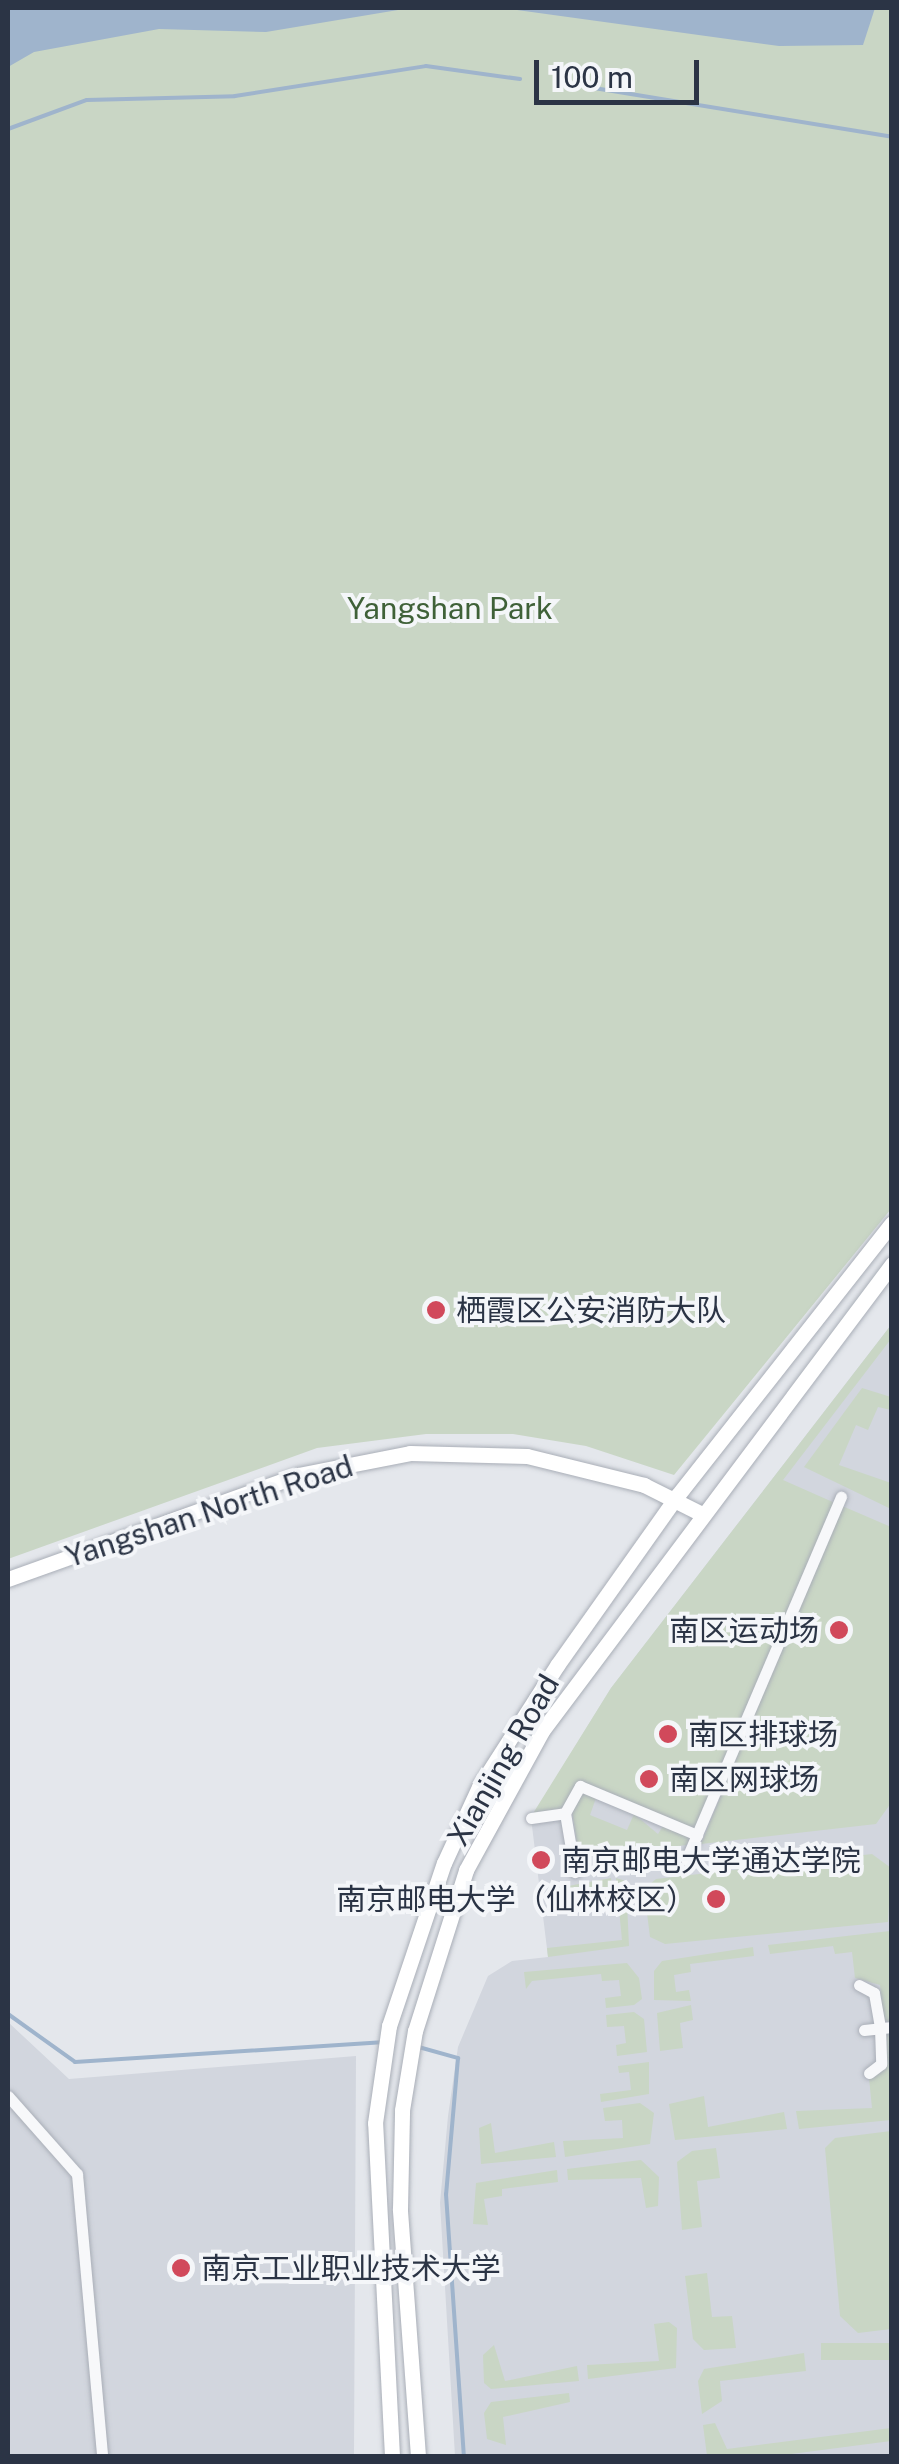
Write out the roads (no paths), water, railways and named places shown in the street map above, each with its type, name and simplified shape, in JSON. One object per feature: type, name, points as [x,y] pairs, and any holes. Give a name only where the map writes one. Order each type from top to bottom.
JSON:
[{"type":"main road","name":"Xianjing Road","points":[[392,2456],[374,2188],[383,2064],[389,2026],[436,1883],[480,1787],[677,1496],[892,1223]]},
{"type":"main road","name":"Xianjing Road","points":[[418,2456],[400,2208],[409,2066],[415,2030],[483,1828],[542,1731],[892,1264]]},
{"type":"main road","name":"Yangshan North Road","points":[[8,1579],[298,1475],[410,1452],[527,1456],[677,1496],[702,1514]]},
{"type":"street","points":[[686,1860],[841,1497]]},
{"type":"street","points":[[575,1872],[565,1813],[580,1786],[696,1835]]},
{"type":"street","points":[[532,1818],[565,1813]]},
{"type":"street","points":[[859,1984],[874,1993],[886,2028],[881,2064],[869,2074]]},
{"type":"street","points":[[864,2030],[886,2028]]},
{"type":"street","points":[[9,2097],[77,2174],[102,2456]]},
{"type":"water","points":[[8,8],[410,8],[266,32],[159,29],[34,52],[8,67]]},
{"type":"water","points":[[502,8],[875,8],[863,45],[779,46]]},
{"type":"waterway","points":[[8,129],[87,100],[235,96],[426,66],[520,79]]},
{"type":"waterway","points":[[594,88],[892,137]]},
{"type":"waterway","points":[[8,2014],[75,2062],[381,2042]]},
{"type":"waterway","points":[[415,2046],[458,2058],[446,2194],[464,2456]]},
{"type":"place","name":"栖霞区公安消防大队","points":[[436,1310]]},
{"type":"place","name":"南区运动场","points":[[839,1630]]},
{"type":"place","name":"南区排球场","points":[[668,1734]]},
{"type":"place","name":"南区网球场","points":[[649,1779]]},
{"type":"place","name":"南京邮电大学通达学院","points":[[541,1860]]},
{"type":"place","name":"南京邮电大学（仙林校区）","points":[[716,1899]]},
{"type":"place","name":"南京工业职业技术大学","points":[[181,2268]]},
{"type":"park label","name":"Yangshan Park","points":[[450,608]]}]
